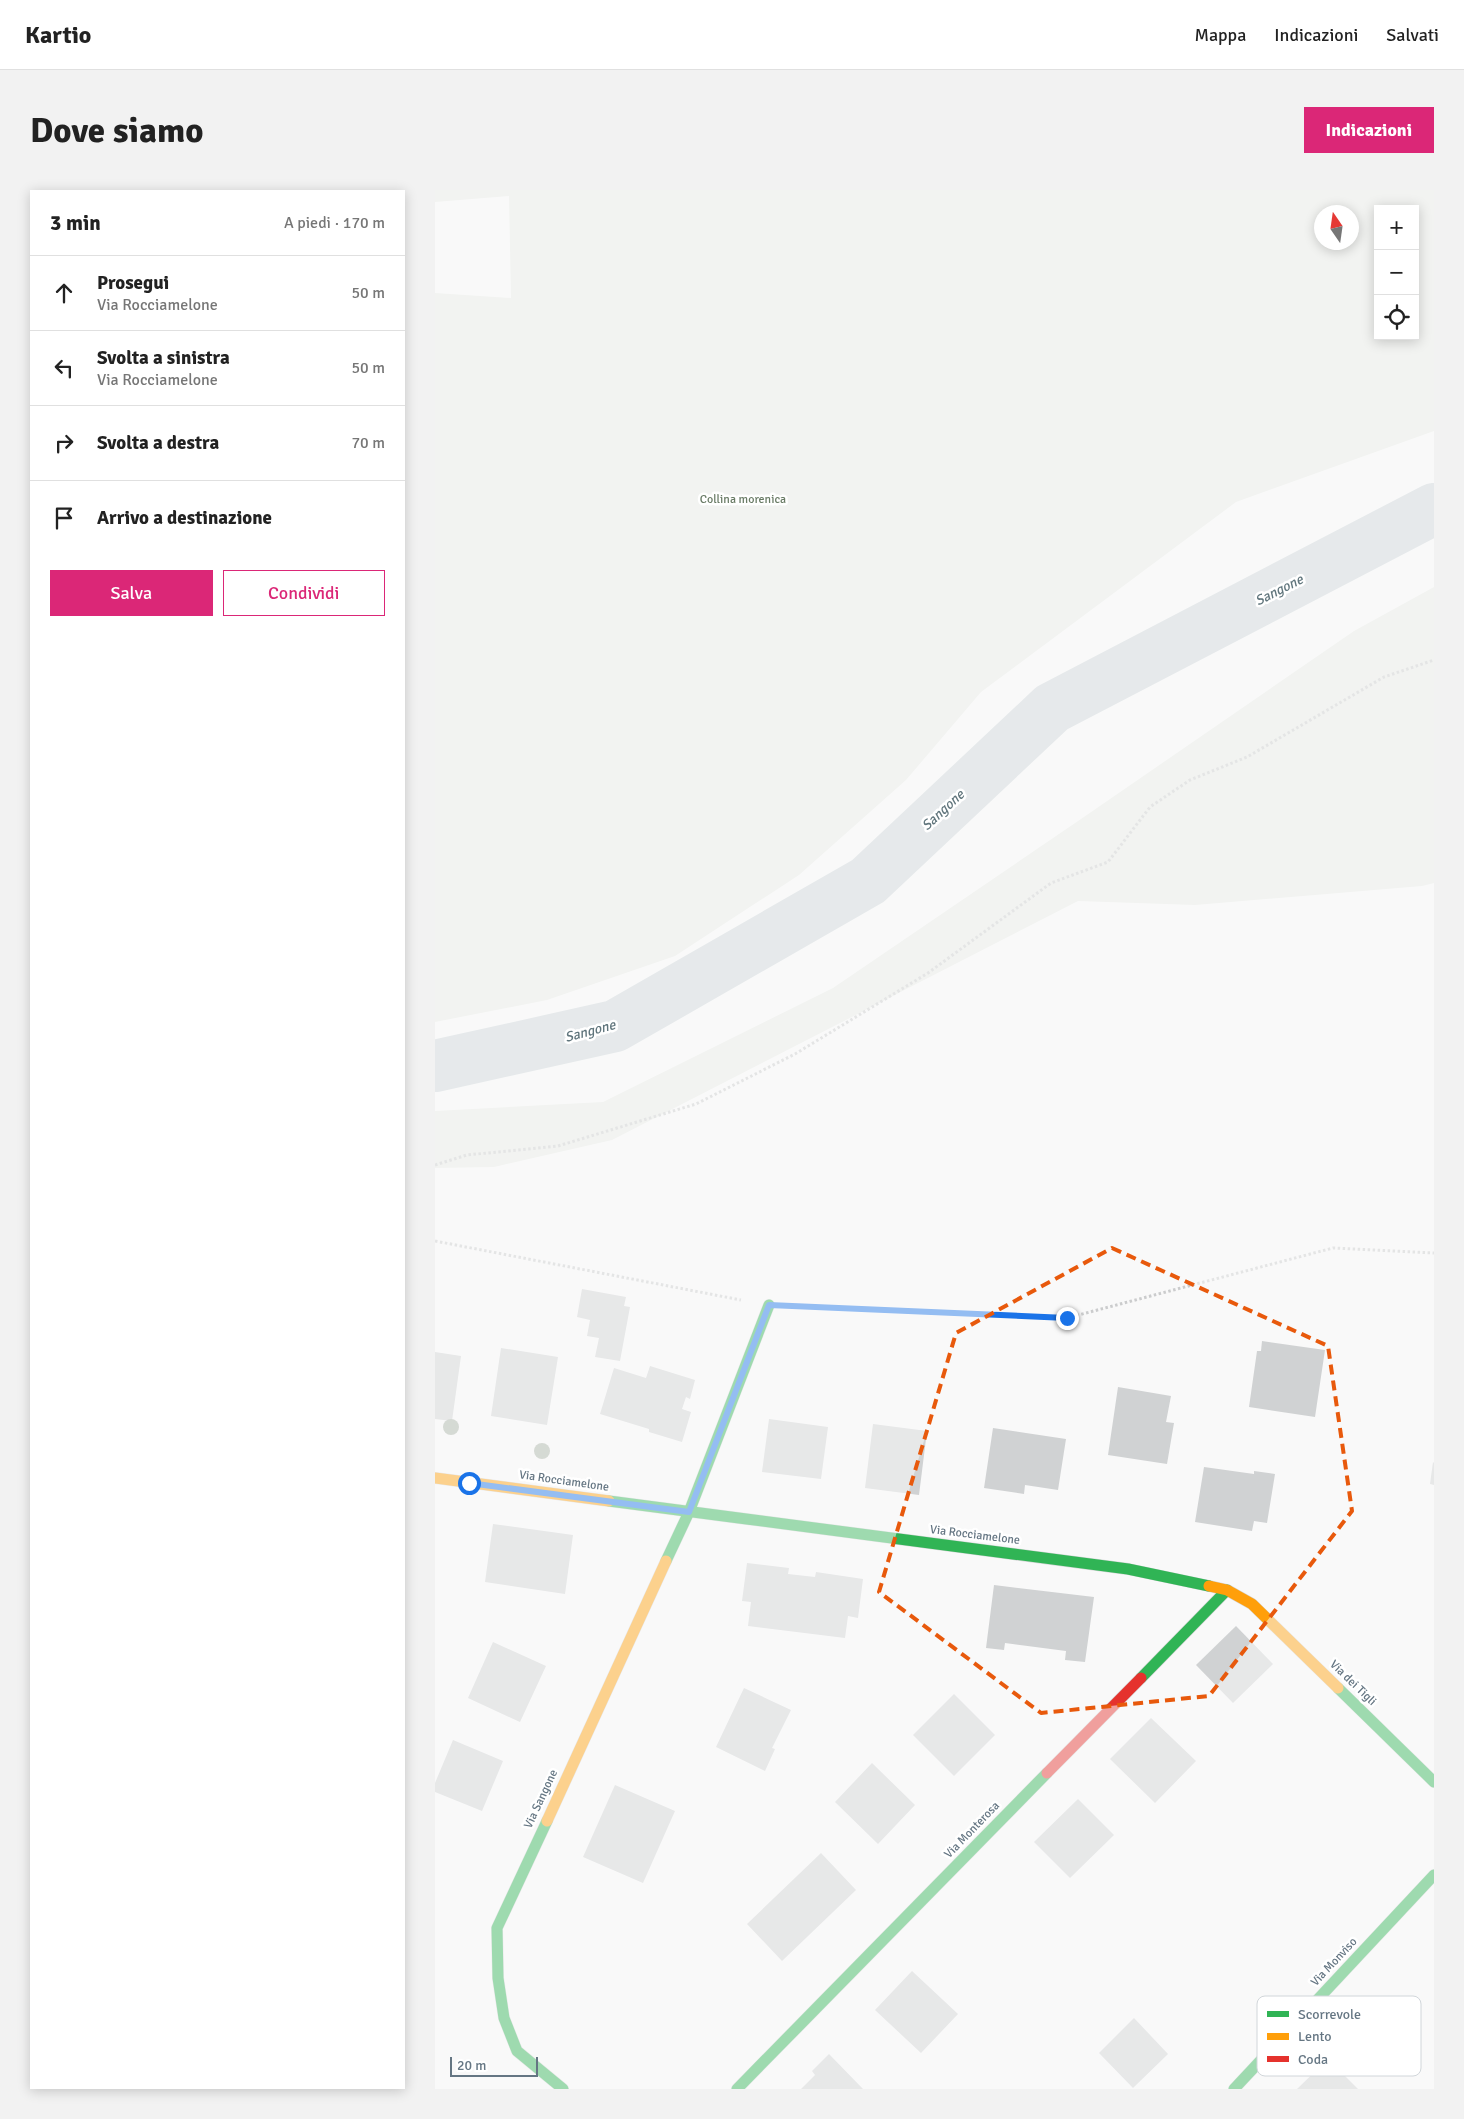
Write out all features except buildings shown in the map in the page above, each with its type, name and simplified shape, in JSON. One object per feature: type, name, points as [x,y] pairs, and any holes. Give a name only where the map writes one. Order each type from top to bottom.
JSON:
[{"type":"street","points":[[689,1512],[769,1305]]},
{"type":"street","name":"Via Rocciamelone","points":[[435,1478],[1128,1569],[1227,1590],[1252,1604]]},
{"type":"street","name":"Via Sangone","points":[[563,2089],[517,2052],[505,2018],[498,1978],[497,1928],[689,1512]]},
{"type":"street","name":"Via Monterosa","points":[[737,2089],[1227,1590]]},
{"type":"street","name":"Via dei Tigli","points":[[1252,1604],[1434,1782]]},
{"type":"street","name":"Via Monviso","points":[[1321,1996],[1434,1875]]},
{"type":"street","name":"Via Monviso","points":[[1234,2089],[1257,2064]]},
{"type":"path","points":[[435,1165],[467,1154],[567,1144],[696,1104],[787,1058],[928,972],[1051,883],[1108,862],[1150,807],[1191,780],[1247,757],[1384,677],[1434,660]]},
{"type":"path","points":[[435,1241],[769,1305],[1067,1318],[1333,1248],[1434,1253]]},
{"type":"highlighted area","points":[[1112,1248],[1328,1346],[1352,1511],[1209,1696],[1041,1713],[879,1592],[956,1333]]},
{"type":"green space","name":"Collina morenica","points":[[435,190],[1434,190],[1434,431],[1236,502],[981,692],[906,780],[799,875],[675,956],[547,1000],[435,1022],[435,293],[511,298],[509,196],[435,202]]},
{"type":"green space","points":[[1434,587],[1434,883],[1422,886],[1195,905],[1078,901],[612,1140],[494,1167],[435,1168],[435,1111],[603,1102],[833,988],[1354,631]]},
{"type":"waterway","name":"Sangone","points":[[435,1066],[615,1026],[868,881],[1052,708],[1434,509]]},
{"type":"traffic: fast","points":[[666,1561],[689,1512],[769,1305]]},
{"type":"traffic: fast","points":[[609,1501],[1128,1569],[1209,1586]]},
{"type":"traffic: fast","points":[[1141,1678],[1227,1590]]},
{"type":"traffic: fast","points":[[1338,1688],[1434,1782]]},
{"type":"traffic: fast","points":[[737,2089],[1047,1773]]},
{"type":"traffic: fast","points":[[547,1821],[497,1928],[498,1978],[504,2018],[517,2051],[563,2089]]},
{"type":"traffic: fast","points":[[1321,1996],[1434,1875]]},
{"type":"traffic: fast","points":[[1234,2089],[1257,2064]]},
{"type":"traffic: slow","points":[[435,1478],[609,1501]]},
{"type":"traffic: slow","points":[[547,1821],[666,1561]]},
{"type":"traffic: slow","points":[[1209,1586],[1227,1590],[1252,1604],[1338,1688]]},
{"type":"traffic: jam","points":[[1047,1773],[1141,1678]]},
{"type":"route","points":[[469,1483],[689,1512],[769,1305],[1067,1318]]}]
